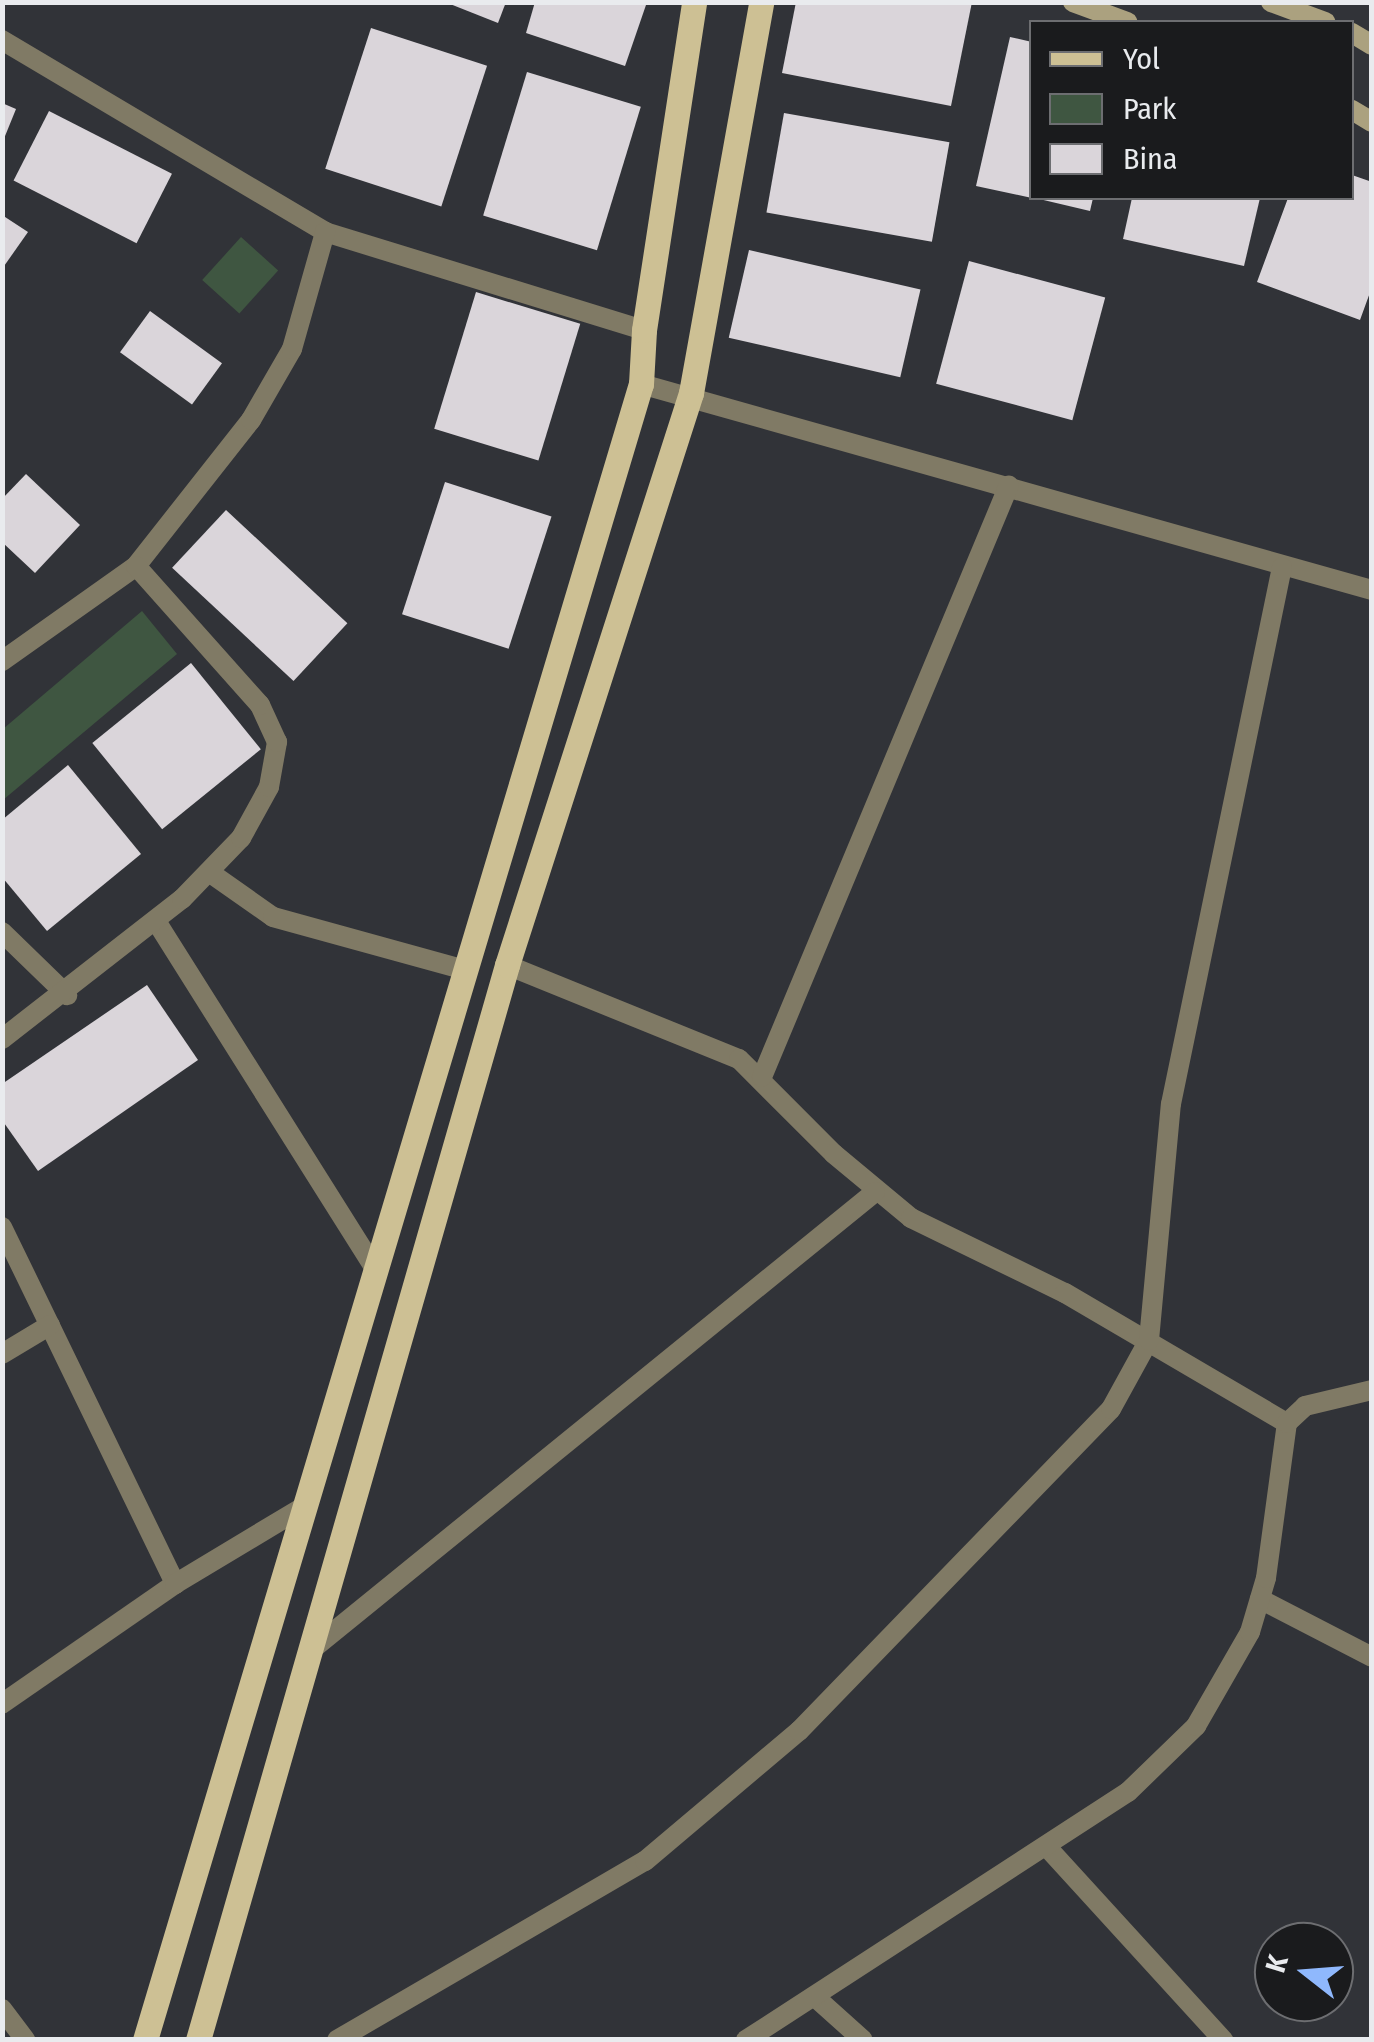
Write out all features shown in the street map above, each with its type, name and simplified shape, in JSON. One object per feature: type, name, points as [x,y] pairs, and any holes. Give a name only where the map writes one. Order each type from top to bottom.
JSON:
[{"type":"main road","points":[[145,2040],[641,384],[644,330],[694,2]]},
{"type":"main road","points":[[198,2040],[507,965],[691,393],[761,2]]},
{"type":"main road","points":[[1073,2],[1122,20]]},
{"type":"main road","points":[[1271,2],[1320,20]]},
{"type":"street","points":[[2,40],[326,232],[644,330]]},
{"type":"street","points":[[2,661],[136,566],[251,420],[292,349],[326,232]]},
{"type":"street","points":[[641,384],[691,393],[1372,590]]},
{"type":"street","points":[[762,1078],[1009,485]]},
{"type":"street","points":[[2,1039],[66,995],[208,872],[241,838],[269,786],[277,742],[260,706],[136,566]]},
{"type":"street","points":[[336,2040],[644,1861],[799,1731],[1064,1462],[1110,1408],[1149,1340],[1170,1104],[1282,567]]},
{"type":"street","points":[[208,872],[272,917],[465,970]]},
{"type":"street","points":[[156,921],[376,1270]]},
{"type":"street","points":[[2,932],[66,995]]},
{"type":"street","points":[[507,965],[740,1059],[875,1192],[911,1218],[1149,1340],[1287,1423]]},
{"type":"street","points":[[310,1651],[875,1192]]},
{"type":"street","points":[[2,1228],[176,1584]]},
{"type":"street","points":[[2,1354],[50,1324]]},
{"type":"street","points":[[746,2040],[1128,1792],[1196,1726],[1250,1632],[1260,1599],[1287,1423],[1305,1406],[1372,1390]]},
{"type":"street","points":[[2,1704],[176,1584],[304,1507]]},
{"type":"street","points":[[1260,1599],[1372,1657]]},
{"type":"street","points":[[1046,1846],[1223,2040]]},
{"type":"street","points":[[815,1996],[863,2040]]},
{"type":"street","points":[[2,2010],[25,2040]]},
{"type":"green space","points":[[241,237],[278,270],[239,314],[202,280]]},
{"type":"green space","points":[[142,611],[177,654],[3,800],[3,729]]},
{"type":"building","points":[[445,2],[506,2],[498,23]]},
{"type":"building","points":[[535,2],[647,2],[625,66],[526,33]]},
{"type":"building","points":[[796,2],[972,2],[951,106],[782,73]]},
{"type":"building","points":[[371,28],[487,66],[441,206],[325,169]]},
{"type":"building","points":[[1010,37],[1029,41],[1029,197],[976,186]]},
{"type":"building","points":[[527,72],[641,107],[597,250],[483,215]]},
{"type":"building","points":[[2,103],[16,109],[3,141],[2,141]]},
{"type":"building","points":[[49,111],[172,174],[137,243],[14,180]]},
{"type":"building","points":[[784,113],[949,142],[932,242],[766,212]]},
{"type":"building","points":[[1354,176],[1372,182],[1372,287],[1360,320],[1257,282],[1287,200],[1354,200]]},
{"type":"building","points":[[1043,200],[1093,200],[1090,211]]},
{"type":"building","points":[[1132,200],[1260,200],[1244,266],[1123,239]]},
{"type":"building","points":[[2,215],[28,232],[2,269]]},
{"type":"building","points":[[749,250],[920,290],[900,377],[729,338]]},
{"type":"building","points":[[969,261],[1105,297],[1072,420],[936,384]]},
{"type":"building","points":[[476,292],[580,324],[538,461],[434,429]]},
{"type":"building","points":[[150,311],[222,363],[192,405],[120,352]]},
{"type":"building","points":[[26,474],[80,525],[35,573],[2,542],[2,499]]},
{"type":"building","points":[[445,482],[552,517],[509,649],[402,614]]},
{"type":"building","points":[[226,510],[347,623],[294,681],[172,568]]},
{"type":"building","points":[[191,663],[261,749],[162,829],[92,743]]},
{"type":"building","points":[[68,765],[141,854],[47,931],[2,877],[2,820]]},
{"type":"building","points":[[147,985],[198,1060],[38,1171],[2,1120],[2,1084]]}]
